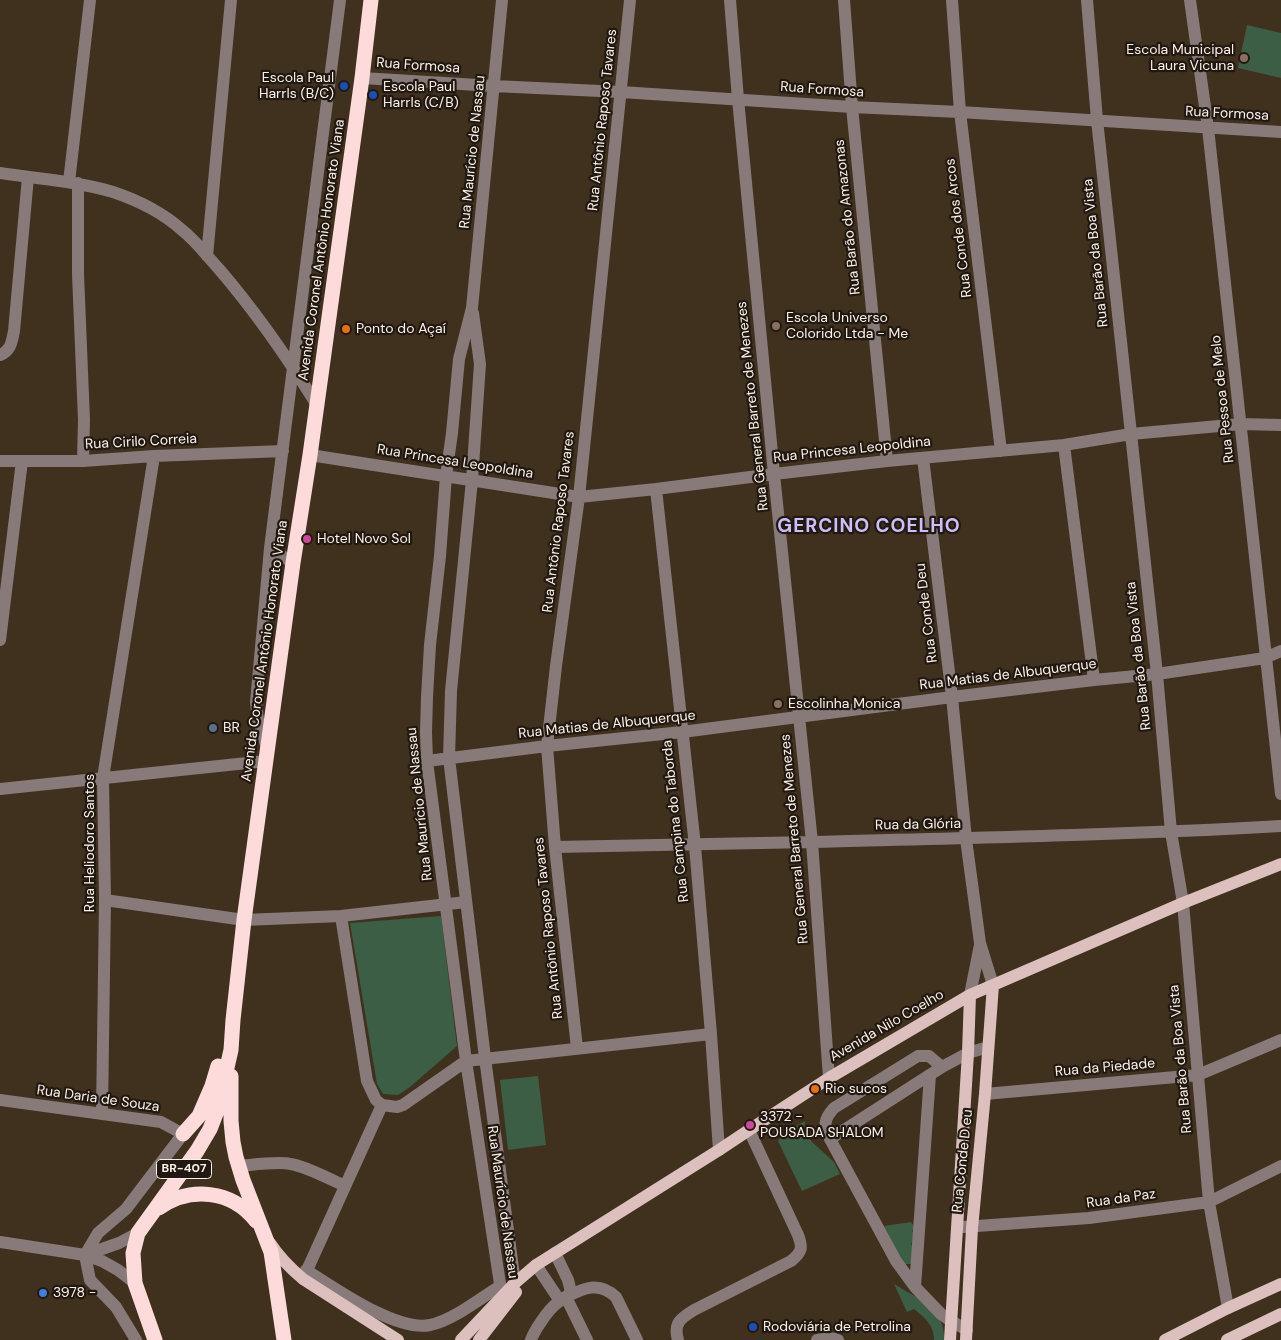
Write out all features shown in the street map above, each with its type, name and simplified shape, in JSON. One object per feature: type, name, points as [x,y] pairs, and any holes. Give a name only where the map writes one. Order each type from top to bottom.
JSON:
[{"type":"highway","name":"Avenida Coronel Antônio Honorato Viana","points":[[155,1340],[134,1283],[133,1253],[138,1233],[197,1151],[210,1129],[217,1111],[231,1050],[232,1020],[266,755],[310,455],[372,0]]},
{"type":"highway","points":[[183,1134],[198,1116],[212,1086],[232,1020]]},
{"type":"highway","name":"BR-407","points":[[231,1050],[232,1133],[239,1166],[271,1252],[284,1340]]},
{"type":"highway","points":[[153,1212],[183,1196],[192,1194],[212,1195],[232,1200],[242,1206],[262,1228]]},
{"type":"highway","name":"Avenida Coronel Antônio Honorato Viana","points":[[134,1283],[163,1340]]},
{"type":"main road","name":"Avenida Nilo Coelho","points":[[461,1340],[501,1292],[536,1265],[720,1150],[829,1078],[970,995],[1183,903],[1281,864]]},
{"type":"main road","name":"Rua Conde D eu","points":[[966,1335],[972,1228],[993,986]]},
{"type":"main road","name":"Rua Conde D eu","points":[[950,1340],[970,995]]},
{"type":"main road","points":[[262,1228],[276,1253],[288,1267],[305,1274],[398,1340]]},
{"type":"main road","name":"Avenida Nilo Coelho","points":[[479,1340],[536,1265]]},
{"type":"main road","points":[[1165,1340],[1281,1284]]},
{"type":"main road","points":[[1227,1340],[1281,1314]]},
{"type":"street","points":[[83,461],[84,420],[74,182],[90,0]]},
{"type":"street","points":[[207,256],[231,0]]},
{"type":"street","name":"Avenida Coronel Antônio Honorato Viana","points":[[266,755],[256,702],[270,548],[340,0]]},
{"type":"street","name":"Rua Maurício de Nassau","points":[[501,1292],[466,1061],[428,761],[426,732],[430,645],[440,556],[446,476],[459,359],[472,308],[502,0]]},
{"type":"street","name":"Rua Antônio Raposo Tavares","points":[[577,1048],[555,847],[547,746],[579,497],[630,0]]},
{"type":"street","name":"Rua General Barreto de Menezes","points":[[730,0],[774,474],[812,842],[829,1078]]},
{"type":"street","name":"Rua Barão do Amazonas","points":[[844,0],[852,107],[888,461]]},
{"type":"street","name":"Rua Conde dos Arcos","points":[[952,0],[960,112],[1001,451]]},
{"type":"street","name":"Rua Barão da Boa Vista","points":[[1087,0],[1097,120],[1157,674],[1171,832],[1183,903],[1209,1202],[1228,1308]]},
{"type":"street","name":"Rua Pessoa de Melo","points":[[1190,0],[1208,128],[1281,794]]},
{"type":"street","name":"Rua Formosa","points":[[362,78],[1281,132]]},
{"type":"street","points":[[0,173],[74,182],[114,192],[158,212],[183,230],[260,319],[294,367],[316,405]]},
{"type":"street","points":[[0,355],[9,350],[14,331],[28,177]]},
{"type":"street","name":"Rua Maurício de Nassau","points":[[472,308],[480,364],[472,480],[451,691],[449,758],[484,1058],[515,1282]]},
{"type":"street","name":"Rua Princesa Leopoldina","points":[[310,455],[579,497],[888,461],[1064,445],[1131,434],[1241,424],[1281,424]]},
{"type":"street","points":[[1064,445],[1094,680]]},
{"type":"street","name":"Rua Cirilo Correia","points":[[0,461],[83,461],[283,451]]},
{"type":"street","name":"Rua Heliodoro Santos","points":[[102,1114],[105,900],[103,778],[154,456]]},
{"type":"street","name":"Rua Conde Deu","points":[[923,458],[952,697],[966,839],[980,943],[993,986]]},
{"type":"street","points":[[0,640],[22,461]]},
{"type":"street","name":"Rua Campina do Taborda","points":[[656,489],[695,846],[720,1150]]},
{"type":"street","points":[[270,548],[293,563]]},
{"type":"street","name":"Rua Matias de Albuquerque","points":[[428,761],[682,732],[1094,680],[1157,674],[1265,658],[1281,651]]},
{"type":"street","points":[[0,789],[103,778],[266,755]]},
{"type":"street","name":"Rua da Glória","points":[[555,847],[695,846],[966,839],[1281,826]]},
{"type":"street","points":[[105,900],[244,920],[341,916],[466,902]]},
{"type":"street","points":[[341,916],[367,1082],[376,1100],[388,1107],[403,1105],[466,1061],[711,1034]]},
{"type":"street","name":"Rua Conde Deu","points":[[970,995],[980,943]]},
{"type":"street","name":"Rua da Piedade","points":[[985,1094],[1198,1075],[1281,1040]]},
{"type":"street","points":[[830,1139],[942,1067],[988,1046]]},
{"type":"street","points":[[942,1067],[929,1056],[918,1056],[834,1108],[827,1115],[825,1128],[896,1261],[915,1287],[941,1314],[966,1335]]},
{"type":"street","points":[[915,1287],[930,1076]]},
{"type":"street","name":"Rua Daria de Souza","points":[[0,1100],[161,1122],[183,1134]]},
{"type":"street","points":[[382,1105],[305,1274],[364,1306],[390,1318],[415,1326],[430,1326],[444,1321],[501,1292]]},
{"type":"street","points":[[678,1340],[677,1326],[682,1318],[694,1310],[791,1261],[798,1255],[801,1249],[798,1235],[749,1130]]},
{"type":"street","points":[[136,1340],[116,1307],[90,1280],[85,1255],[98,1233],[126,1209],[183,1134]]},
{"type":"street","points":[[239,1166],[290,1163],[345,1186]]},
{"type":"street","name":"Rua da Paz","points":[[957,1227],[972,1228],[1089,1218],[1209,1202],[1281,1166]]},
{"type":"street","points":[[85,1255],[119,1243],[138,1233]]},
{"type":"street","points":[[0,1242],[85,1255],[102,1261],[118,1270],[134,1283]]},
{"type":"street","points":[[555,1253],[571,1287],[571,1292],[563,1299]]},
{"type":"street","points":[[536,1265],[563,1299],[587,1340]]},
{"type":"street","points":[[531,1340],[555,1304],[586,1288],[594,1287],[602,1288],[612,1293],[637,1340]]},
{"type":"street","points":[[817,1340],[824,1338],[835,1338],[838,1340]]},
{"type":"green space","points":[[1247,25],[1281,33],[1281,78],[1238,68]]},
{"type":"green space","points":[[441,916],[457,1046],[410,1087],[398,1095],[383,1094],[377,1084],[350,923]]},
{"type":"green space","points":[[538,1076],[546,1145],[508,1150],[500,1080]]},
{"type":"green space","points":[[805,1121],[805,1132],[812,1142],[834,1162],[840,1174],[802,1191],[778,1141],[782,1134]]},
{"type":"green space","points":[[911,1222],[915,1228],[912,1231],[916,1236],[911,1244],[915,1252],[911,1264],[903,1264],[884,1226]]},
{"type":"green space","points":[[894,1284],[935,1312],[943,1329],[944,1340],[934,1340],[931,1326],[914,1309],[907,1312]]},
{"type":"place","name":"Escola Municipal Laura Vicuna","points":[[1244,58]]},
{"type":"place","name":"Escola Paul HarrIs (B/C)","points":[[344,86]]},
{"type":"place","name":"Escola Paul HarrIs (C/B)","points":[[373,95]]},
{"type":"place","name":"Escola Universo Colorido Ltda - Me","points":[[776,326]]},
{"type":"place","name":"Ponto do Açaí","points":[[346,329]]},
{"type":"place","name":"Hotel Novo Sol","points":[[307,539]]},
{"type":"place","name":"Escolinha Monica","points":[[778,704]]},
{"type":"place","name":"BR","points":[[213,728]]},
{"type":"place","name":"Rio sucos","points":[[815,1089]]},
{"type":"place","name":"3372 - POUSADA SHALOM","points":[[750,1125]]},
{"type":"place","name":"3978 -","points":[[43,1293]]},
{"type":"place","name":"Rodoviária de Petrolina","points":[[753,1327]]},
{"type":"district","name":"GERCINO COELHO","points":[[869,527]]}]
